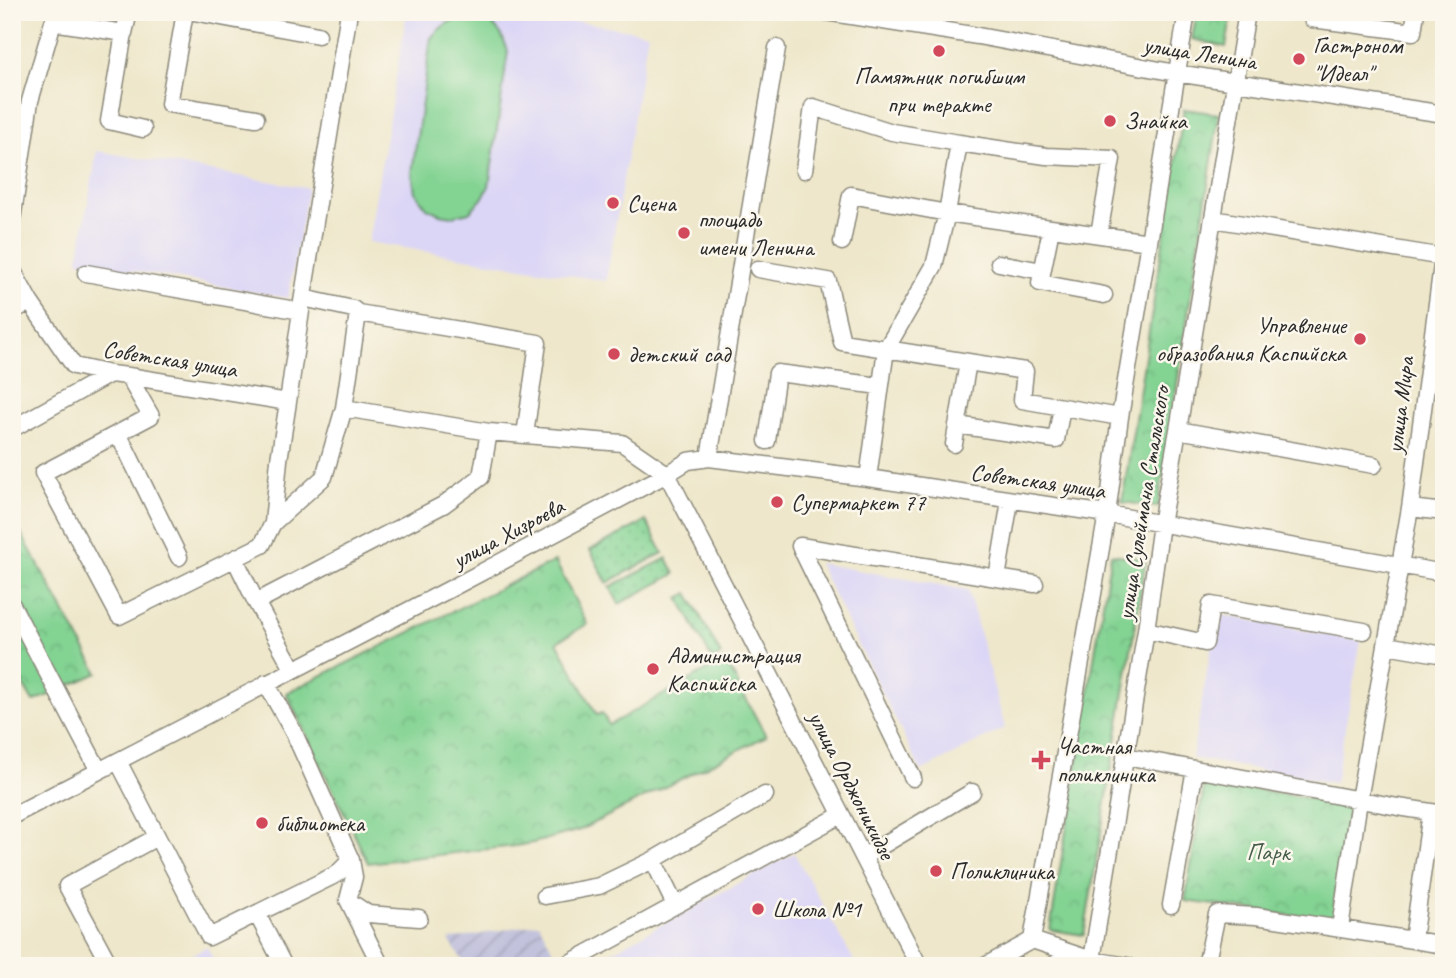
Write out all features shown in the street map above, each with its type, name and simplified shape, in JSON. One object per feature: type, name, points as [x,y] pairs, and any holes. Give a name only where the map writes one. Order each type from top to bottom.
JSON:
[{"type":"street","points":[[128,12],[109,121],[143,129]]},
{"type":"street","points":[[185,12],[169,104],[257,118]]},
{"type":"street","points":[[194,12],[318,35]]},
{"type":"street","points":[[128,376],[151,416],[43,472],[118,616],[262,545],[272,523],[302,304],[349,12]]},
{"type":"street","name":"улица Ленина","points":[[826,12],[978,36],[1176,73],[1444,114]]},
{"type":"street","name":"улица Сулеймана Стальского","points":[[1032,940],[1107,514],[1187,12]]},
{"type":"street","name":"улица Сулеймана Стальского","points":[[1092,960],[1161,524],[1247,12]]},
{"type":"street","points":[[1314,12],[1312,19],[1413,33],[1416,12]]},
{"type":"street","points":[[12,220],[30,102],[55,17],[124,33]]},
{"type":"street","points":[[709,458],[777,48]]},
{"type":"street","points":[[12,110],[30,102]]},
{"type":"street","points":[[804,170],[813,107],[892,132],[1045,156],[1112,159],[1099,234]]},
{"type":"street","points":[[868,478],[886,349],[934,266],[947,213],[959,143]]},
{"type":"street","points":[[842,242],[851,195],[947,213],[1149,242]]},
{"type":"street","points":[[1213,219],[1443,255]]},
{"type":"street","points":[[1051,229],[1040,283],[1104,295]]},
{"type":"street","name":"улица Мира","points":[[1340,928],[1359,800],[1410,508],[1443,255]]},
{"type":"street","points":[[999,263],[1042,271]]},
{"type":"street","points":[[758,269],[828,281],[842,342],[1025,371],[1022,400],[1121,417]]},
{"type":"street","name":"Советская улица","points":[[13,271],[30,302],[74,366],[288,402]]},
{"type":"street","points":[[86,273],[353,309],[358,313],[538,343],[525,435]]},
{"type":"street","points":[[12,311],[30,302]]},
{"type":"street","points":[[272,523],[324,477],[344,408],[358,313]]},
{"type":"street","points":[[954,444],[968,362]]},
{"type":"street","points":[[767,441],[776,373],[880,386]]},
{"type":"street","points":[[12,416],[17,426],[110,374]]},
{"type":"street","points":[[957,425],[1056,440],[1062,407]]},
{"type":"street","points":[[344,408],[489,432],[622,443],[667,474]]},
{"type":"street","points":[[1178,430],[1374,465]]},
{"type":"street","points":[[256,601],[443,505],[481,477],[489,432]]},
{"type":"street","points":[[118,433],[180,557]]},
{"type":"street","name":"улица Хизроева","points":[[12,816],[448,590],[688,461],[709,458],[748,464]]},
{"type":"street","name":"Советская улица","points":[[748,464],[868,478],[1107,514],[1444,573]]},
{"type":"street","name":"улица Орджоникидзе","points":[[667,474],[919,966]]},
{"type":"street","points":[[997,578],[1010,501]]},
{"type":"street","points":[[1410,508],[1439,511]]},
{"type":"street","points":[[914,778],[800,546],[1035,584]]},
{"type":"street","points":[[235,559],[293,670]]},
{"type":"street","points":[[12,605],[99,771]]},
{"type":"street","points":[[1146,630],[1205,643],[1211,605],[1364,631]]},
{"type":"street","points":[[1386,645],[1444,655]]},
{"type":"street","points":[[266,683],[295,735],[351,860],[354,877],[348,900],[381,966]]},
{"type":"street","points":[[1125,757],[1437,813],[1413,940]]},
{"type":"street","points":[[118,761],[209,937],[337,874],[351,860]]},
{"type":"street","points":[[1171,905],[1195,769]]},
{"type":"street","points":[[863,857],[972,792]]},
{"type":"street","points":[[545,896],[599,886],[653,860],[765,794]]},
{"type":"street","points":[[564,966],[841,815]]},
{"type":"street","points":[[110,966],[67,886],[157,837]]},
{"type":"street","points":[[653,860],[676,905]]},
{"type":"street","points":[[348,900],[368,914],[419,918]]},
{"type":"street","points":[[257,914],[284,966]]},
{"type":"street","points":[[1206,966],[1217,914],[1256,916],[1444,945]]},
{"type":"street","points":[[985,966],[1032,940],[1092,960],[1128,966]]},
{"type":"street","points":[[1052,966],[1073,954]]},
{"type":"shaded area","points":[[407,12],[523,12],[648,33],[606,281],[368,242]]},
{"type":"shaded area","points":[[97,151],[308,188],[288,298],[78,261]]},
{"type":"shaded area","points":[[818,563],[968,590],[1005,728],[921,771]]},
{"type":"shaded area","points":[[1217,614],[1361,641],[1335,783],[1192,758]]},
{"type":"shaded area","name":"Школа №1","points":[[794,853],[857,966],[585,966]]},
{"type":"shaded area","points":[[539,923],[560,964],[556,966],[466,966],[449,940]]},
{"type":"shaded area","points":[[207,947],[217,966],[169,966]]},
{"type":"green space","points":[[1197,12],[1232,12],[1226,47],[1192,39]]},
{"type":"green space","points":[[471,16],[490,21],[501,34],[508,51],[489,186],[482,199],[469,212],[453,216],[427,208],[415,192],[412,173],[431,38],[448,23]]},
{"type":"green space","points":[[1184,109],[1219,114],[1158,507],[1122,502]]},
{"type":"green space","points":[[12,517],[98,673],[33,702],[12,665]]},
{"type":"green space","points":[[646,521],[663,553],[607,583],[590,550]]},
{"type":"green space","points":[[1111,554],[1146,559],[1084,935],[1050,930]]},
{"type":"green space","points":[[667,558],[675,574],[619,604],[610,587]]},
{"type":"green space","points":[[555,561],[587,624],[557,642],[597,715],[602,713],[609,725],[725,660],[766,736],[580,830],[515,846],[368,863],[286,693]]},
{"type":"green space","points":[[688,593],[721,655],[712,660],[679,598]]},
{"type":"green space","name":"Парк","points":[[1205,781],[1349,805],[1332,921],[1185,901]]},
{"type":"place","name":"Памятник погибшим при теракте","points":[[939,51]]},
{"type":"place","name":"Гастроном \"Идеал\"","points":[[1299,59]]},
{"type":"place","name":"Знайка","points":[[1110,121]]},
{"type":"place","name":"Сцена","points":[[613,203]]},
{"type":"place","name":"площадь имени Ленина","points":[[684,233]]},
{"type":"place","name":"Управление образования Каспийска","points":[[1360,339]]},
{"type":"place","name":"детский сад","points":[[614,354]]},
{"type":"place","name":"Супермаркет 77","points":[[777,502]]},
{"type":"place","name":"Администрация Каспийска","points":[[653,669]]},
{"type":"place","name":"Частная поликлиника","points":[[1041,760]]},
{"type":"place","name":"библиотека","points":[[262,823]]},
{"type":"place","name":"Поликлиника","points":[[936,871]]},
{"type":"place","name":"Школа №1","points":[[758,909]]}]
